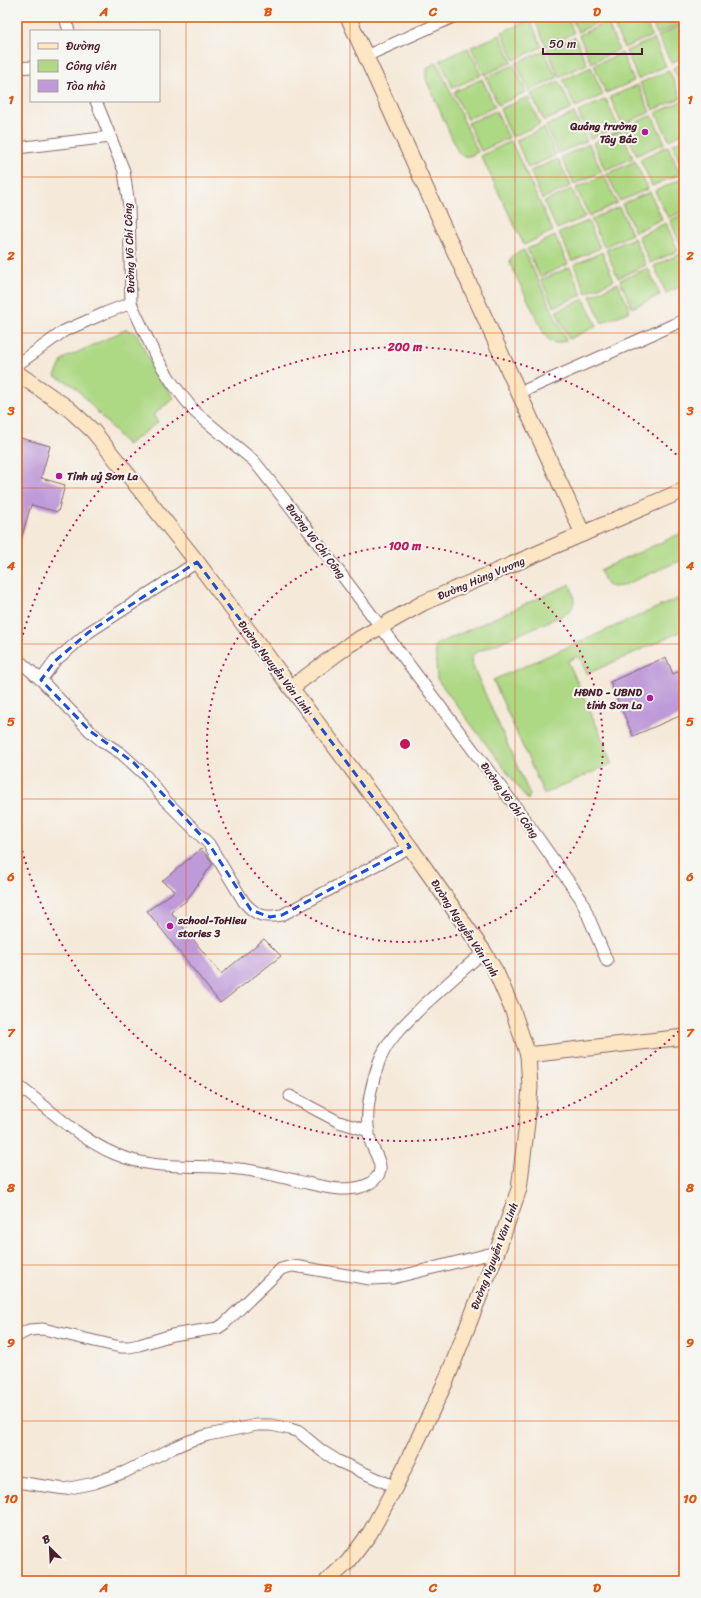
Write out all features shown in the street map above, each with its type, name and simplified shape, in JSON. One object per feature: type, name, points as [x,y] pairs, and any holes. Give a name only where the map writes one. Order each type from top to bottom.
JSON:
[{"type":"street","points":[[348,17],[583,534]]},
{"type":"street","points":[[366,56],[453,17]]},
{"type":"street","points":[[66,18],[69,30]]},
{"type":"street","points":[[17,68],[30,67]]},
{"type":"street","name":"Đường Võ Chí Công","points":[[96,102],[124,171],[129,206],[131,303],[156,357],[173,384],[195,412],[254,461],[296,514],[524,818],[580,899],[607,961]]},
{"type":"street","points":[[17,148],[110,137]]},
{"type":"street","points":[[17,365],[64,331],[131,303]]},
{"type":"street","points":[[519,393],[684,320]]},
{"type":"street","name":"Đường Nguyễn Văn Linh","points":[[17,373],[68,408],[93,431],[197,562],[410,847],[484,952],[496,972],[513,1011],[528,1055],[530,1087],[519,1189],[497,1252],[446,1381],[395,1487],[370,1533],[348,1562],[327,1581]]},
{"type":"street","name":"Đường Hùng Vương","points":[[291,688],[350,644],[423,603],[684,490]]},
{"type":"street","points":[[41,680],[54,661],[89,632],[197,562]]},
{"type":"street","points":[[17,659],[41,680],[90,731],[134,763],[164,799],[209,844],[244,902],[257,914],[270,917],[282,915],[410,847]]},
{"type":"street","points":[[17,1085],[85,1137],[114,1154],[139,1163],[161,1166],[238,1169],[339,1189],[365,1186],[379,1176],[381,1167],[370,1140],[368,1121],[373,1082],[386,1047],[401,1028],[460,971],[484,952]]},
{"type":"street","points":[[528,1055],[684,1037]]},
{"type":"street","points":[[290,1096],[339,1122],[369,1131]]},
{"type":"street","points":[[17,1336],[29,1330],[43,1329],[120,1347],[129,1347],[172,1335],[218,1328],[281,1269],[292,1266],[300,1266],[370,1279],[393,1278],[497,1252]]},
{"type":"street","points":[[17,1482],[65,1489],[94,1484],[115,1476],[189,1441],[208,1435],[257,1425],[272,1425],[299,1432],[338,1461],[395,1487]]},
{"type":"highlighted area","points":[[197,562],[410,847],[282,915],[270,917],[251,910],[209,844],[134,763],[90,731],[41,680],[55,661],[89,632]]},
{"type":"green space","points":[[567,17],[574,33],[546,46],[534,18]]},
{"type":"green space","points":[[571,17],[605,17],[606,19],[578,32]]},
{"type":"green space","points":[[620,17],[644,17],[652,36],[624,48],[612,21]]},
{"type":"green space","points":[[650,17],[684,17],[684,22],[657,34]]},
{"type":"green space","points":[[530,20],[542,47],[514,60],[502,32]]},
{"type":"green space","points":[[607,22],[619,50],[591,63],[579,35]]},
{"type":"green space","points":[[684,24],[684,57],[671,63],[658,36]]},
{"type":"green space","points":[[500,35],[512,62],[484,75],[471,47]]},
{"type":"green space","points":[[575,37],[587,64],[559,77],[547,49]]},
{"type":"green space","points":[[654,39],[666,66],[638,79],[626,51]]},
{"type":"green space","points":[[468,48],[481,75],[453,88],[440,60]]},
{"type":"green space","points":[[544,51],[557,78],[529,91],[516,63]]},
{"type":"green space","points":[[622,53],[634,81],[606,93],[594,65]]},
{"type":"green space","points":[[437,62],[478,152],[470,156],[465,157],[458,152],[426,79],[428,68]]},
{"type":"green space","points":[[684,63],[684,92],[673,68]]},
{"type":"green space","points":[[514,65],[526,92],[498,105],[486,77]]},
{"type":"green space","points":[[591,67],[603,95],[575,107],[563,80]]},
{"type":"green space","points":[[669,70],[681,98],[653,110],[640,83]]},
{"type":"green space","points":[[482,79],[495,107],[467,119],[454,92]]},
{"type":"green space","points":[[559,81],[572,109],[544,121],[531,94]]},
{"type":"green space","points":[[638,85],[650,112],[622,125],[610,97]]},
{"type":"green space","points":[[528,97],[540,124],[512,137],[500,109]]},
{"type":"green space","points":[[606,99],[618,127],[590,139],[578,112]]},
{"type":"green space","points":[[684,100],[684,133],[669,140],[656,113]]},
{"type":"green space","points":[[496,111],[509,138],[481,151],[468,123]]},
{"type":"green space","points":[[574,113],[587,141],[558,153],[546,126]]},
{"type":"green space","points":[[652,115],[665,143],[637,155],[624,128]]},
{"type":"green space","points":[[544,128],[556,155],[528,168],[516,140]]},
{"type":"green space","points":[[621,130],[633,158],[605,170],[593,143]]},
{"type":"green space","points":[[684,139],[684,172],[672,144]]},
{"type":"green space","points":[[511,141],[553,231],[524,245],[481,156]]},
{"type":"green space","points":[[589,144],[602,172],[574,184],[561,157]]},
{"type":"green space","points":[[668,146],[680,174],[652,186],[640,159]]},
{"type":"green space","points":[[558,159],[571,186],[542,199],[530,171]]},
{"type":"green space","points":[[635,161],[648,189],[620,201],[607,174]]},
{"type":"green space","points":[[604,175],[617,203],[589,216],[576,188]]},
{"type":"green space","points":[[683,178],[684,211],[668,218],[655,191]]},
{"type":"green space","points":[[572,189],[585,217],[557,229],[544,202]]},
{"type":"green space","points":[[650,192],[662,219],[635,232],[622,204]]},
{"type":"green space","points":[[619,207],[632,234],[604,247],[591,219]]},
{"type":"green space","points":[[684,214],[684,247],[682,248],[670,220]]},
{"type":"green space","points":[[588,221],[600,248],[572,261],[559,233]]},
{"type":"green space","points":[[666,223],[678,251],[650,263],[638,236]]},
{"type":"green space","points":[[555,236],[568,264],[540,277],[527,249]]},
{"type":"green space","points":[[634,238],[646,265],[618,278],[606,250]]},
{"type":"green space","points":[[524,250],[566,340],[555,343],[546,337],[511,266],[510,261],[513,255]]},
{"type":"green space","points":[[602,252],[614,280],[586,293],[574,265]]},
{"type":"green space","points":[[682,253],[684,258],[684,285],[666,293],[654,266]]},
{"type":"green space","points":[[570,267],[582,295],[554,307],[541,280]]},
{"type":"green space","points":[[648,268],[660,295],[632,308],[620,280]]},
{"type":"green space","points":[[618,283],[630,311],[602,323],[590,296]]},
{"type":"green space","points":[[584,299],[597,326],[569,339],[556,311]]},
{"type":"green space","points":[[127,329],[137,334],[155,372],[174,398],[153,415],[158,422],[127,445],[74,386],[55,376],[63,359]]},
{"type":"green space","points":[[684,532],[684,559],[622,586],[613,587],[607,585],[600,570]]},
{"type":"green space","points":[[570,584],[574,603],[568,613],[473,654],[471,662],[530,795],[528,800],[437,679],[435,645]]},
{"type":"green space","points":[[679,598],[684,609],[684,630],[587,674],[579,656],[568,661],[613,763],[544,794],[493,680]]},
{"type":"building","points":[[17,437],[50,446],[41,478],[65,485],[58,512],[31,505],[20,543],[17,543]]},
{"type":"building","name":"HĐND - UBND tỉnh Sơn La","points":[[666,657],[673,674],[684,669],[684,714],[633,736],[610,682]]},
{"type":"building","name":"school-ToHieu stories 3","points":[[201,849],[213,863],[186,901],[171,912],[221,974],[264,939],[281,956],[220,1003],[147,911],[175,891],[162,881]]},
{"type":"place","name":"Quảng trường Tây Bắc","points":[[645,132]]},
{"type":"place","name":"Tỉnh uỷ Sơn La","points":[[59,476]]},
{"type":"place","name":"HĐND - UBND tỉnh Sơn La","points":[[650,698]]},
{"type":"place","name":"school-ToHieu stories 3","points":[[170,926]]}]
